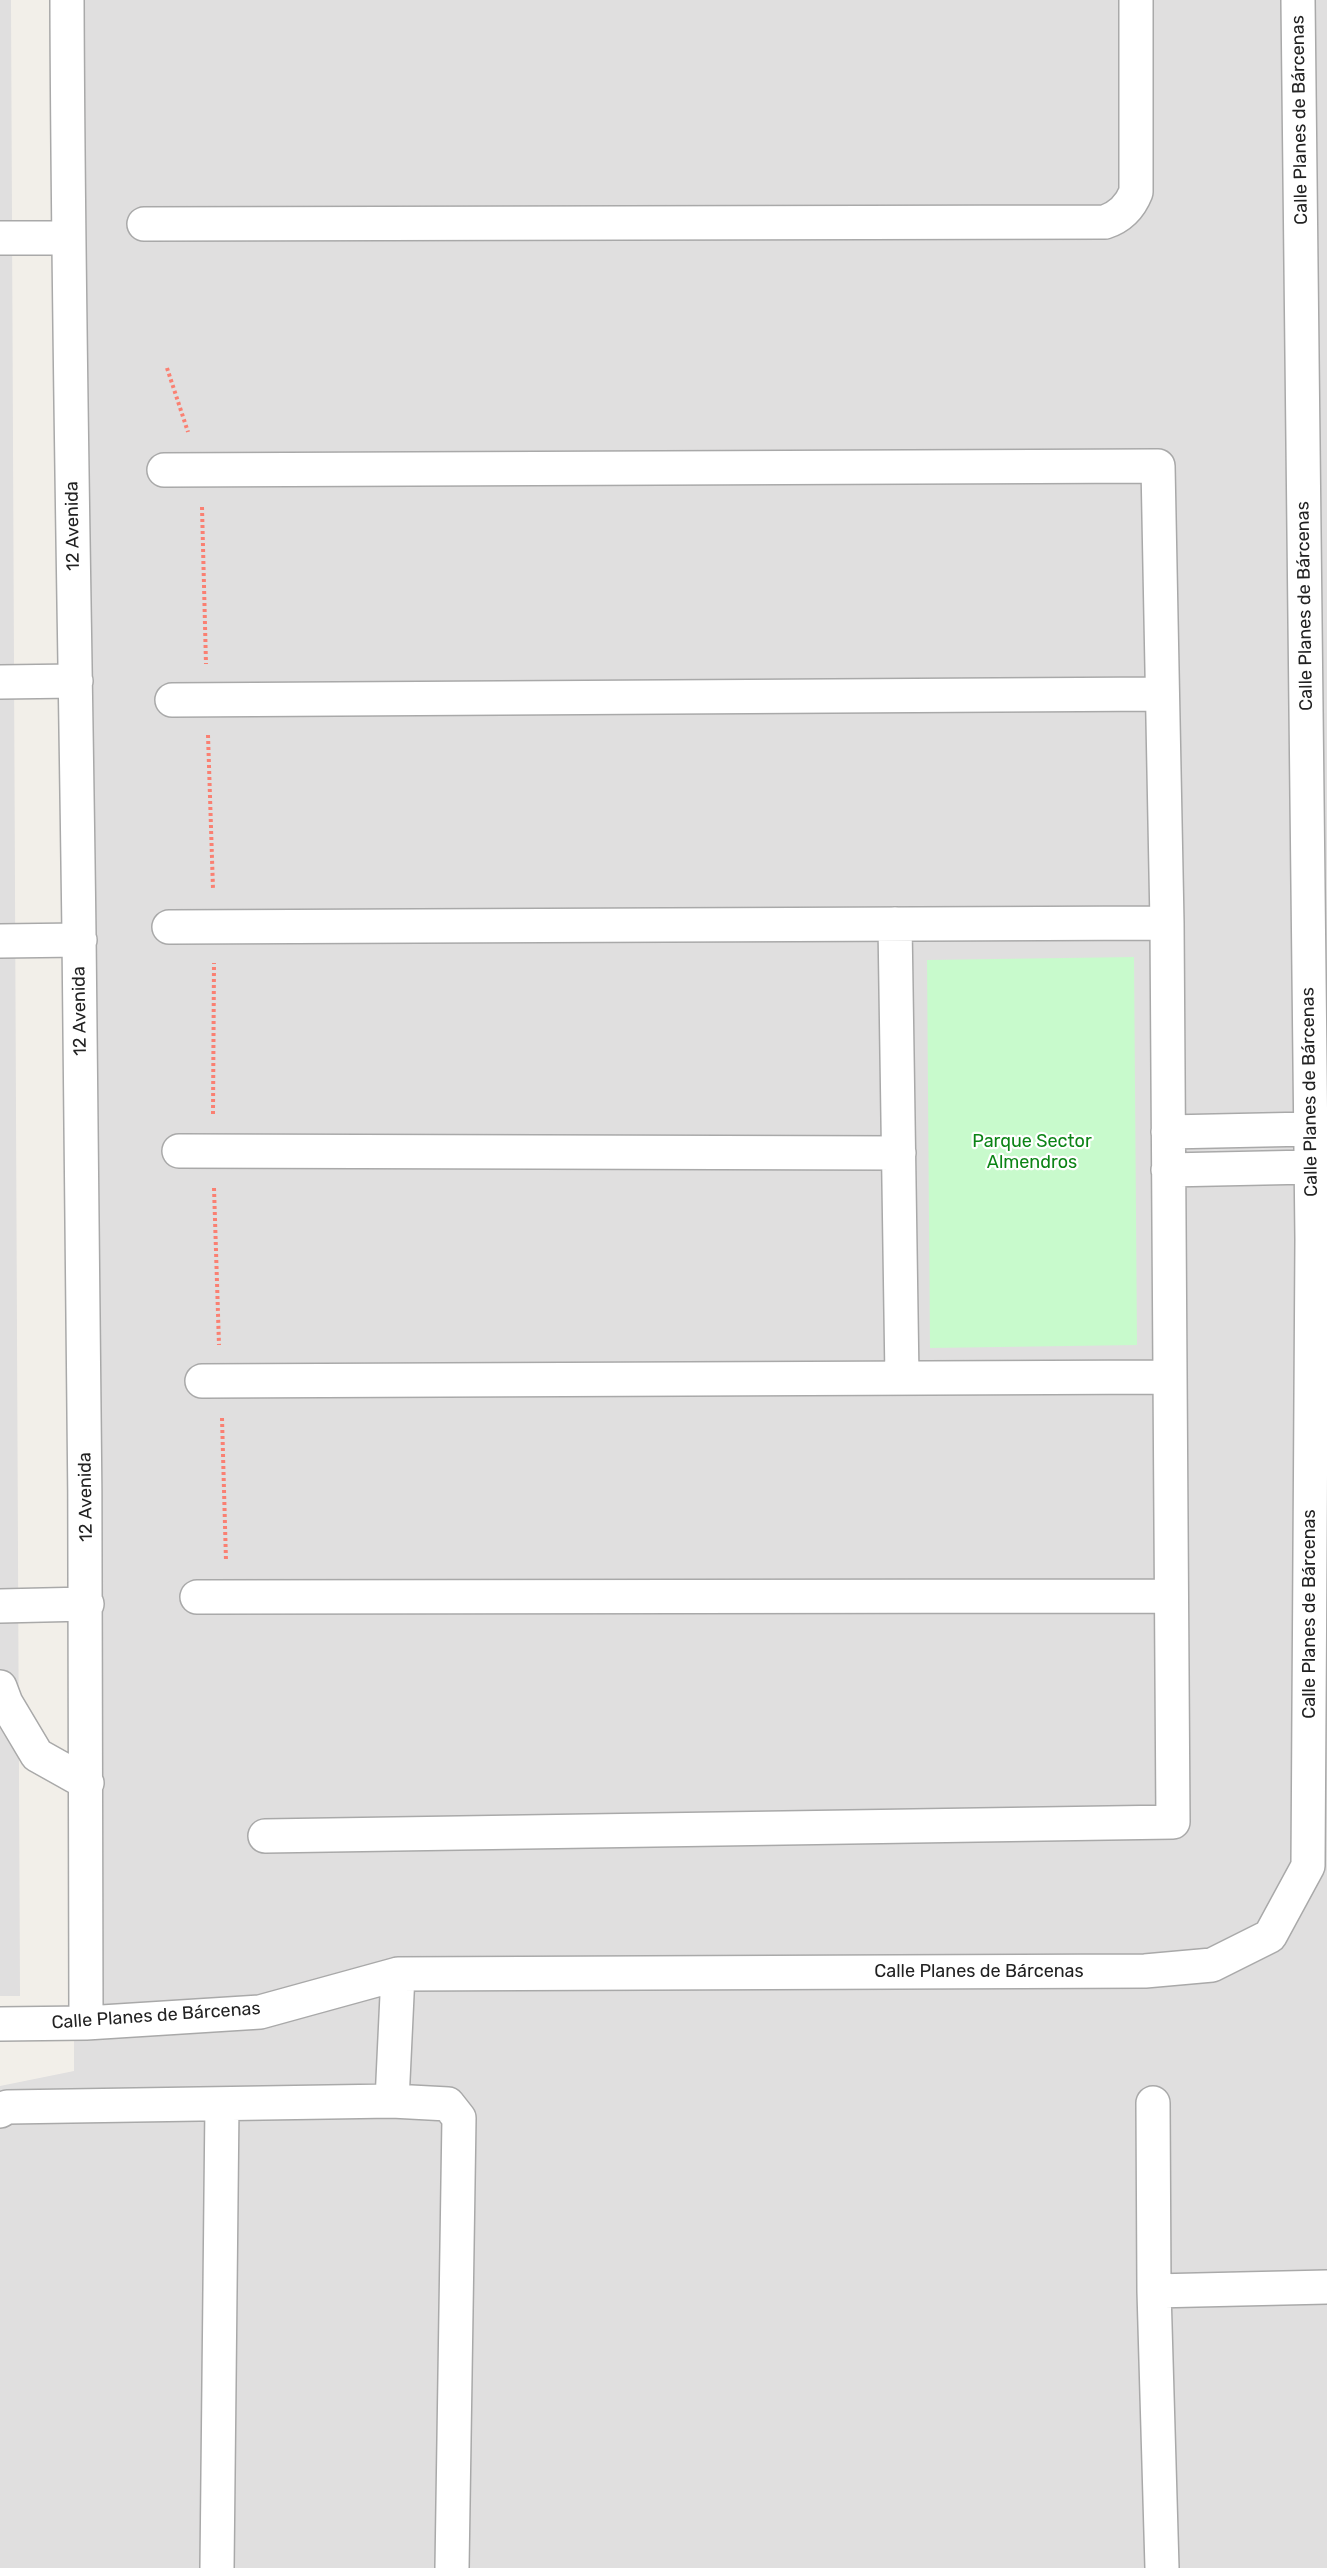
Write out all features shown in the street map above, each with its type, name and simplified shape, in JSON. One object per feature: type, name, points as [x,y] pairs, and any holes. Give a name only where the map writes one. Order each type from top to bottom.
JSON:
[{"type":"street","name":"12 Avenida","points":[[66,0],[87,1604],[86,2023]]},
{"type":"street","points":[[144,225],[1105,222],[1121,214],[1133,201],[1136,192],[1136,0]]},
{"type":"street","name":"Calle Planes de Bárcenas","points":[[0,2024],[86,2023],[260,2012],[398,1974],[1145,1971],[1212,1965],[1270,1936],[1308,1866],[1319,1240],[1310,1129],[1315,390],[1298,0]]},
{"type":"street","points":[[0,238],[68,238]]},
{"type":"street","points":[[164,470],[1158,466],[1167,923],[1173,1822],[266,1836]]},
{"type":"street","points":[[0,682],[76,681]]},
{"type":"street","points":[[172,700],[1162,694]]},
{"type":"street","points":[[169,927],[1167,923]]},
{"type":"street","points":[[895,924],[902,1378]]},
{"type":"street","points":[[0,941],[80,940]]},
{"type":"street","points":[[1168,1132],[1310,1129]]},
{"type":"street","points":[[179,1151],[899,1153]]},
{"type":"street","points":[[1168,1170],[1316,1184]]},
{"type":"street","points":[[211,1381],[1170,1377]]},
{"type":"street","points":[[212,1597],[1171,1596]]},
{"type":"street","points":[[0,1606],[87,1604]]},
{"type":"street","points":[[0,1687],[6,1703],[37,1755],[87,1783]]},
{"type":"street","points":[[392,2101],[398,1974]]},
{"type":"street","points":[[0,2111],[8,2107],[392,2101],[448,2104],[459,2118],[452,2568]]},
{"type":"street","points":[[1153,2103],[1154,2291],[1162,2568]]},
{"type":"street","points":[[218,2568],[222,2104]]},
{"type":"street","points":[[1154,2291],[1327,2287]]},
{"type":"path","points":[[167,368],[201,470],[214,926],[212,1597]]},
{"type":"shaded area","points":[[0,0],[11,0],[20,1996],[0,1996]]},
{"type":"shaded area","points":[[69,0],[1327,0],[1327,2568],[0,2568],[0,2086],[74,2071],[75,1023]]},
{"type":"green space","name":"Parque Sector Almendros","points":[[1134,957],[1137,1345],[930,1348],[927,960]]}]
